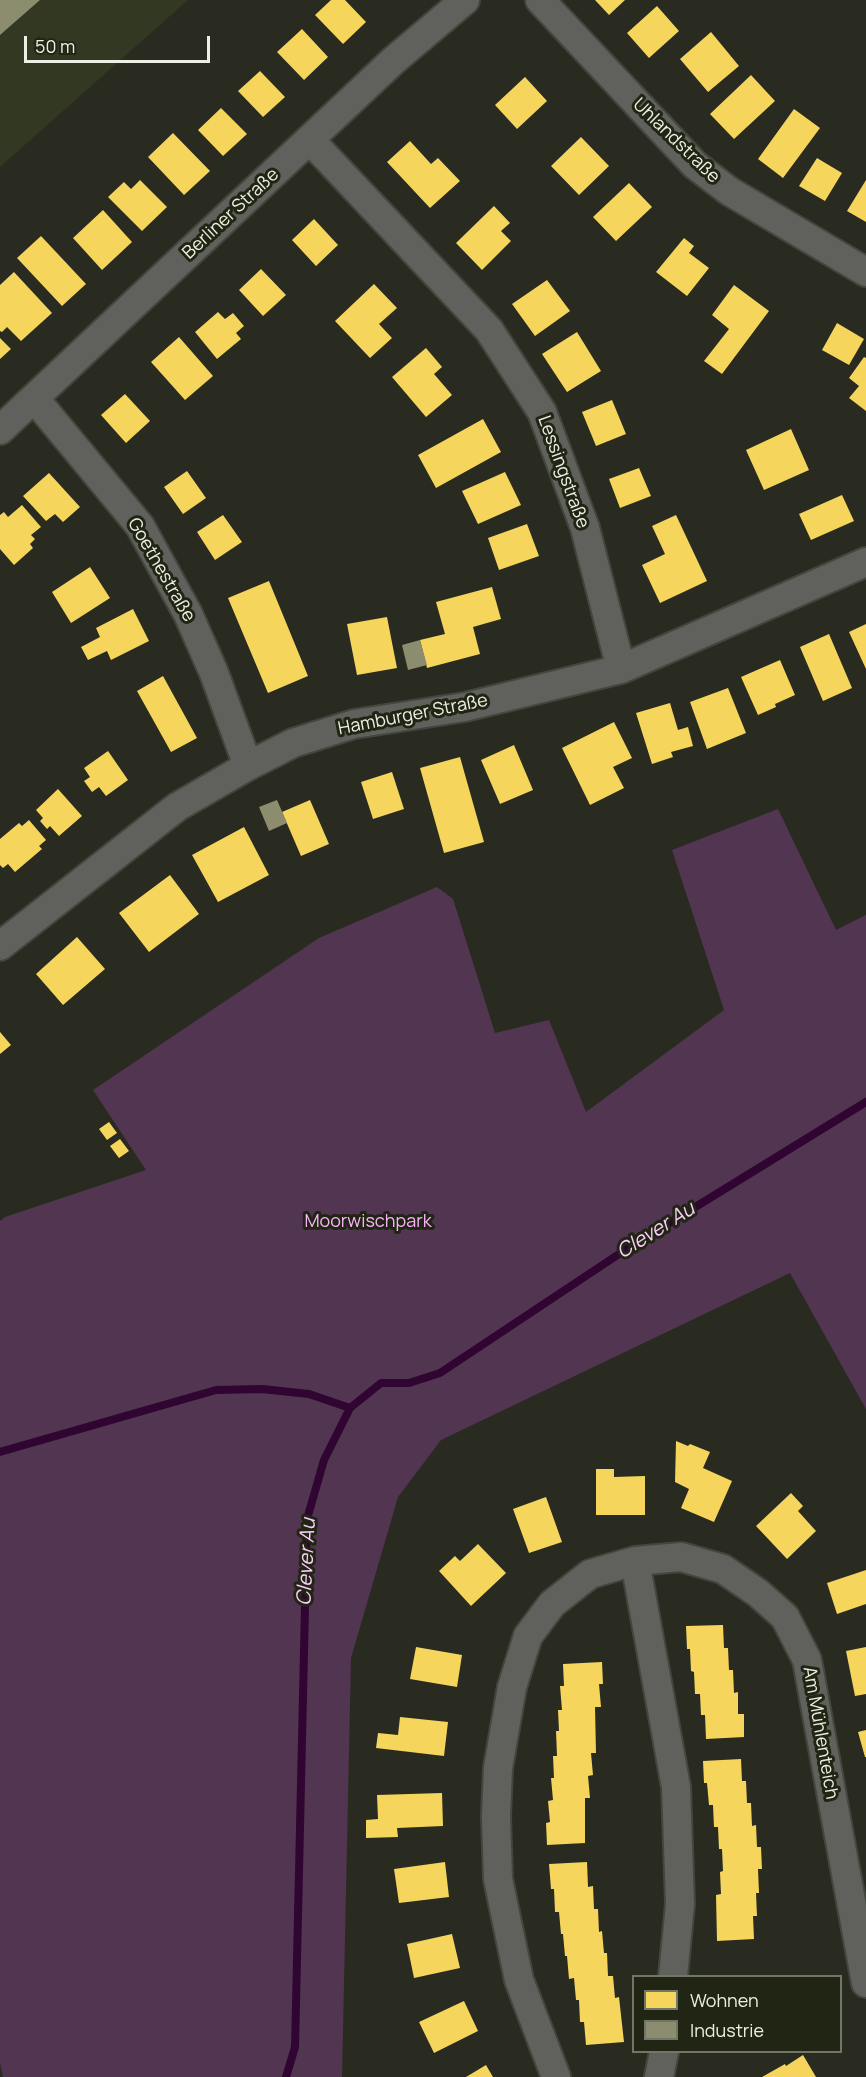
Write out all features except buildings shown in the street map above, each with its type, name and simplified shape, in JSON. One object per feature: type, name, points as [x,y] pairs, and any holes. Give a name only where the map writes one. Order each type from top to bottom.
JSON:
[{"type":"street","name":"Berliner Straße","points":[[0,430],[393,61],[465,0]]},
{"type":"street","name":"Uhlandstraße","points":[[540,0],[695,165],[729,191],[866,272]]},
{"type":"street","name":"Lessingstraße","points":[[310,140],[489,330],[542,412],[585,528],[621,669]]},
{"type":"street","name":"Goethestraße","points":[[34,398],[140,526],[188,614],[214,673],[249,766]]},
{"type":"street","name":"Hamburger Straße","points":[[0,946],[177,807],[293,743],[354,724],[465,707],[621,669],[866,562]]},
{"type":"street","name":"Am Mühlenteich","points":[[556,2077],[519,1980],[498,1879],[496,1816],[498,1768],[512,1687],[528,1636],[552,1604],[590,1574],[635,1561],[681,1557],[723,1569],[758,1593],[785,1617],[807,1660],[866,1983]]},
{"type":"street","points":[[635,1561],[676,1787],[680,1904],[673,1975]]},
{"type":"street","points":[[659,2077],[664,2053]]},
{"type":"shaded area","points":[[0,0],[188,0],[0,167]]},
{"type":"green space","name":"Moorwischpark","points":[[778,809],[836,930],[866,915],[866,1409],[790,1273],[441,1440],[398,1497],[351,1658],[342,2077],[3,2077],[0,2063],[0,1221],[5,1217],[146,1170],[93,1090],[319,938],[437,887],[453,899],[495,1033],[549,1020],[586,1112],[724,1010],[672,850]]},
{"type":"waterway","name":"Clever Au","points":[[286,2077],[295,2047],[307,1519],[324,1460],[350,1408],[381,1383],[409,1383],[440,1373],[619,1254],[866,1102]]},
{"type":"waterway","points":[[0,1452],[216,1390],[262,1389],[309,1394],[350,1408]]}]
